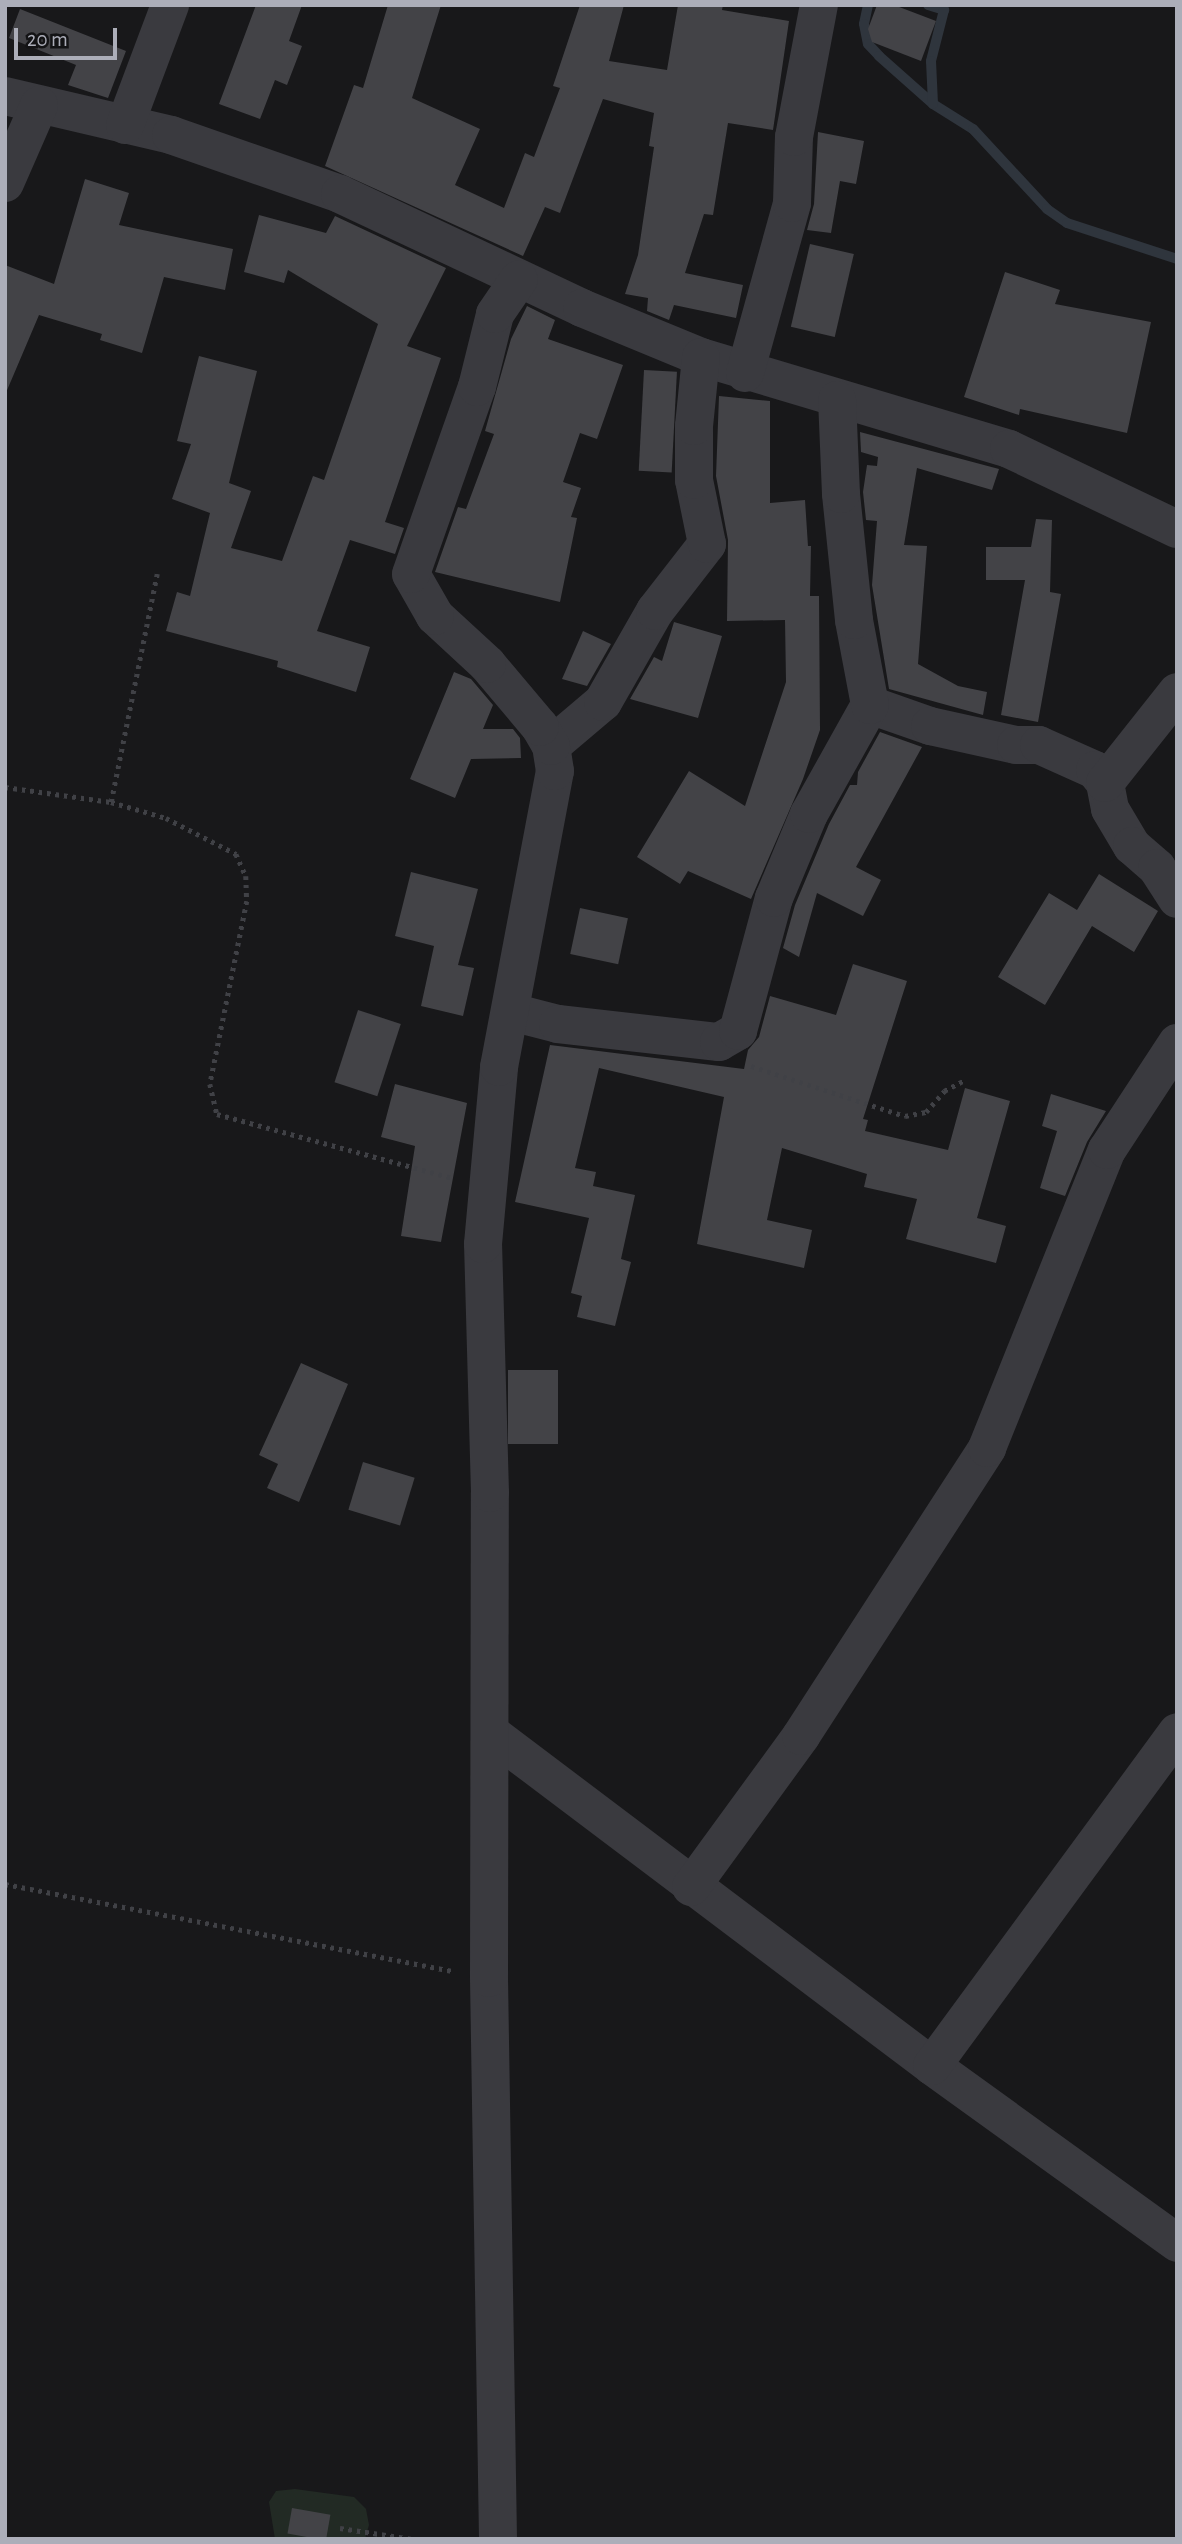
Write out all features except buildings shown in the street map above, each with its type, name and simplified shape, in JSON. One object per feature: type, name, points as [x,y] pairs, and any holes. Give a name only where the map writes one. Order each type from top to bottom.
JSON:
[{"type":"street","points":[[125,125],[170,5]]},
{"type":"street","points":[[745,373],[792,203],[794,137],[819,5]]},
{"type":"street","points":[[5,183],[22,100],[171,135],[340,194],[481,257],[519,279],[701,358],[837,400],[924,421],[1009,449],[1177,529]]},
{"type":"street","points":[[498,2539],[489,1978],[492,1734],[486,1188],[499,1067],[555,771],[551,746],[487,664],[435,616],[411,574],[477,387],[495,314],[519,279]]},
{"type":"street","points":[[551,746],[603,702],[654,611],[703,556],[707,544],[694,480],[694,426],[701,358]]},
{"type":"street","points":[[511,1012],[558,1024],[727,1041],[738,1031],[764,929],[810,814],[870,705],[854,620],[842,507],[837,400]]},
{"type":"street","points":[[1105,783],[1177,692]]},
{"type":"street","points":[[870,705],[930,726],[1016,745],[1039,745],[1094,770],[1105,783],[1114,818],[1177,899]]},
{"type":"street","points":[[691,1887],[802,1735],[987,1448],[1107,1150],[1177,1043]]},
{"type":"street","points":[[932,2066],[1177,1732]]},
{"type":"street","points":[[492,1734],[691,1887],[1177,2243]]},
{"type":"path","points":[[111,802],[156,575]]},
{"type":"path","points":[[5,787],[111,802],[189,828],[236,854],[246,876],[247,901],[209,1084],[217,1114],[486,1188]]},
{"type":"path","points":[[727,1041],[737,1056],[762,1073],[905,1116],[926,1112],[944,1091],[962,1081]]},
{"type":"path","points":[[5,1884],[489,1978]]},
{"type":"path","points":[[340,2528],[412,2539]]},
{"type":"shaded area","points":[[295,2489],[354,2497],[366,2509],[369,2525],[365,2539],[275,2539],[269,2502],[276,2491]]},
{"type":"waterway","points":[[868,5],[864,24],[868,44],[933,104],[973,129],[1047,209],[1067,223],[1177,259]]},
{"type":"waterway","points":[[928,5],[944,10],[931,61],[933,104]]}]
